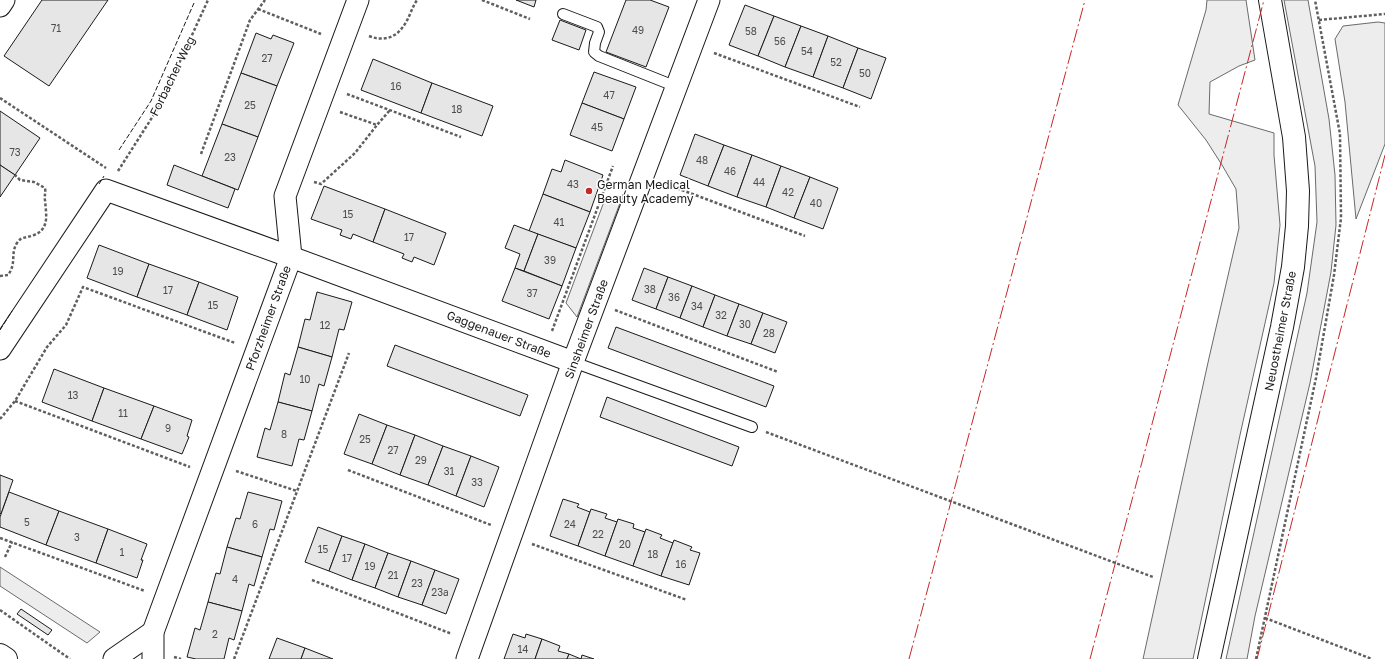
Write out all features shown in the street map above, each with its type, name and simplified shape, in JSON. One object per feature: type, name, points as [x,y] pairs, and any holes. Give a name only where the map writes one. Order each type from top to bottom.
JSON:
[{"type":"main road","name":"Neuostheimer Straße","points":[[1209,659],[1282,327],[1293,267],[1298,192],[1294,137],[1270,0]]},
{"type":"main road","points":[[0,655],[6,659]]},
{"type":"street","points":[[0,6],[4,0]]},
{"type":"street","name":"Pforzheimer Straße","points":[[153,659],[153,632],[291,257],[285,196],[358,0]]},
{"type":"street","name":"Sinsheimer Straße","points":[[470,650],[573,362],[709,0]]},
{"type":"street","points":[[0,349],[111,182],[291,257]]},
{"type":"street","name":"Gaggenauer Straße","points":[[291,257],[573,362]]},
{"type":"street","points":[[114,659],[153,632]]},
{"type":"lane","points":[[563,14],[597,27],[599,32],[594,43],[594,52],[599,56],[677,87]]},
{"type":"lane","name":"Gaggenauer Straße","points":[[573,362],[752,427]]},
{"type":"path","name":"Forbacher Weg","points":[[111,182],[160,105],[208,0]]},
{"type":"path","points":[[201,154],[250,20],[265,0]]},
{"type":"path","points":[[258,10],[345,35],[383,39],[391,37],[402,28],[417,0]]},
{"type":"path","points":[[482,0],[530,19]]},
{"type":"path","points":[[1256,659],[1316,378],[1334,275],[1341,218],[1340,134],[1315,0]]},
{"type":"path","points":[[1318,20],[1385,14]]},
{"type":"path","points":[[692,45],[860,107]]},
{"type":"path","points":[[322,96],[390,110],[461,137]]},
{"type":"path","points":[[322,96],[377,125]]},
{"type":"path","points":[[0,98],[111,182]]},
{"type":"path","points":[[293,175],[321,184],[355,153],[390,110]]},
{"type":"path","points":[[544,351],[613,166]]},
{"type":"path","points":[[0,276],[8,275],[14,266],[14,252],[18,241],[41,231],[46,223],[47,210],[44,198],[46,193],[45,188],[34,182],[20,180],[15,175]]},
{"type":"path","points":[[643,176],[805,236]]},
{"type":"path","points":[[0,419],[15,401],[47,347],[66,325],[83,287],[256,351]]},
{"type":"path","points":[[596,303],[778,372]]},
{"type":"path","points":[[234,659],[349,353]]},
{"type":"path","points":[[15,401],[213,469],[297,491]]},
{"type":"path","points":[[752,427],[1153,577]]},
{"type":"path","points":[[0,538],[166,599]]},
{"type":"path","points":[[5,557],[12,542]]},
{"type":"path","points":[[312,580],[470,650]]},
{"type":"path","points":[[0,610],[70,659]]},
{"type":"path","points":[[1265,618],[1372,659]]},
{"type":"shaded area","points":[[1207,0],[1246,0],[1255,60],[1239,66],[1210,82],[1209,114],[1274,133],[1274,155],[1280,225],[1274,283],[1240,435],[1193,659],[1143,659],[1239,228],[1236,189],[1206,140],[1178,105],[1206,10]]},
{"type":"shaded area","points":[[1284,0],[1308,0],[1329,119],[1335,175],[1336,225],[1331,272],[1310,383],[1255,616],[1247,659],[1226,659],[1307,293],[1317,222],[1315,166]]},
{"type":"shaded area","points":[[1378,22],[1385,23],[1385,144],[1356,219],[1345,102],[1335,39],[1343,26]]},
{"type":"shaded area","points":[[623,195],[577,317],[566,303],[605,199]]},
{"type":"shaded area","points":[[0,567],[100,632],[87,643],[0,586]]},
{"type":"building","points":[[42,0],[108,0],[49,86],[4,56]]},
{"type":"building","points":[[516,0],[536,0],[534,7]]},
{"type":"building","points":[[626,0],[650,0],[669,7],[646,67],[606,52]]},
{"type":"building","points":[[745,5],[774,16],[758,56],[729,45]]},
{"type":"building","points":[[774,16],[801,26],[785,67],[758,56]]},
{"type":"building","points":[[560,20],[586,30],[579,50],[552,40]]},
{"type":"building","points":[[801,26],[828,36],[813,77],[785,67]]},
{"type":"building","points":[[256,33],[271,39],[273,35],[294,43],[277,86],[241,73]]},
{"type":"building","points":[[828,36],[858,48],[843,88],[813,77]]},
{"type":"building","points":[[858,48],[886,58],[871,99],[843,88]]},
{"type":"building","points":[[373,59],[432,83],[421,113],[361,90]]},
{"type":"building","points":[[594,72],[636,87],[624,119],[582,103]]},
{"type":"building","points":[[241,73],[277,86],[258,137],[222,124]]},
{"type":"building","points":[[432,83],[493,106],[482,136],[421,113]]},
{"type":"building","points":[[582,103],[624,119],[612,151],[570,135]]},
{"type":"building","points":[[0,111],[40,138],[15,175],[0,165]]},
{"type":"building","points":[[222,124],[258,137],[238,190],[202,176]]},
{"type":"building","points":[[695,134],[724,145],[708,186],[680,175]]},
{"type":"building","points":[[724,145],[752,155],[737,197],[708,186]]},
{"type":"building","points":[[752,155],[781,166],[766,207],[737,197]]},
{"type":"building","points":[[565,160],[603,175],[590,212],[543,194],[552,169],[561,172]]},
{"type":"building","points":[[0,165],[15,175],[0,197]]},
{"type":"building","points":[[174,165],[235,189],[228,208],[167,185]]},
{"type":"building","points":[[781,166],[810,177],[794,218],[766,207]]},
{"type":"building","points":[[810,177],[838,188],[823,229],[794,218]]},
{"type":"building","points":[[324,186],[385,209],[373,242],[353,234],[351,239],[340,235],[342,230],[311,219]]},
{"type":"building","points":[[543,194],[590,212],[576,248],[529,231]]},
{"type":"building","points":[[385,209],[446,233],[434,265],[414,257],[412,262],[402,258],[404,254],[373,242]]},
{"type":"building","points":[[514,225],[538,234],[524,271],[515,268],[520,254],[505,248]]},
{"type":"building","points":[[538,234],[576,248],[562,286],[524,271]]},
{"type":"building","points":[[99,245],[149,264],[137,297],[87,278]]},
{"type":"building","points":[[149,264],[199,282],[187,315],[137,297]]},
{"type":"building","points":[[515,268],[562,286],[549,319],[502,301]]},
{"type":"building","points":[[644,268],[668,277],[656,309],[632,300]]},
{"type":"building","points":[[668,277],[692,286],[680,318],[656,309]]},
{"type":"building","points":[[199,282],[238,297],[227,330],[187,315]]},
{"type":"building","points":[[692,286],[715,295],[703,327],[680,318]]},
{"type":"building","points":[[317,292],[352,302],[344,330],[339,329],[332,357],[298,347],[305,319],[310,320]]},
{"type":"building","points":[[715,295],[739,304],[727,336],[703,327]]},
{"type":"building","points":[[739,304],[763,313],[751,344],[727,336]]},
{"type":"building","points":[[763,313],[787,322],[775,353],[751,344]]},
{"type":"building","points":[[616,327],[774,386],[766,407],[608,348]]},
{"type":"building","points":[[395,345],[528,395],[520,416],[387,366]]},
{"type":"building","points":[[298,347],[332,357],[324,386],[319,384],[312,411],[278,402],[285,373],[290,375]]},
{"type":"building","points":[[54,369],[104,388],[92,421],[42,402]]},
{"type":"building","points":[[104,388],[154,406],[141,439],[92,421]]},
{"type":"building","points":[[607,397],[739,447],[732,466],[600,417]]},
{"type":"building","points":[[278,402],[312,411],[304,440],[299,439],[292,466],[257,457],[265,428],[270,430]]},
{"type":"building","points":[[154,406],[192,420],[187,436],[189,437],[182,454],[141,439]]},
{"type":"building","points":[[359,414],[387,425],[372,464],[344,454]]},
{"type":"building","points":[[387,425],[415,435],[400,475],[372,464]]},
{"type":"building","points":[[415,435],[443,446],[428,485],[400,475]]},
{"type":"building","points":[[443,446],[471,456],[456,496],[428,485]]},
{"type":"building","points":[[471,456],[499,467],[484,507],[456,496]]},
{"type":"building","points":[[0,475],[13,480],[1,514],[0,513]]},
{"type":"building","points":[[9,492],[59,511],[46,545],[0,527],[0,517]]},
{"type":"building","points":[[248,492],[282,501],[274,530],[270,529],[262,557],[227,547],[236,518],[240,519]]},
{"type":"building","points":[[563,499],[579,504],[577,507],[590,512],[578,546],[550,536]]},
{"type":"building","points":[[591,509],[607,514],[605,518],[617,522],[605,556],[578,546]]},
{"type":"building","points":[[59,511],[108,529],[96,563],[46,545]]},
{"type":"building","points":[[618,519],[634,524],[633,528],[645,532],[633,566],[605,556]]},
{"type":"building","points":[[318,527],[342,536],[329,571],[305,562]]},
{"type":"building","points":[[108,529],[147,544],[141,560],[143,560],[137,578],[96,563]]},
{"type":"building","points":[[646,529],[662,535],[660,538],[673,543],[661,576],[633,566]]},
{"type":"building","points":[[342,536],[365,544],[352,580],[329,571]]},
{"type":"building","points":[[674,540],[692,547],[690,550],[700,553],[689,585],[661,576]]},
{"type":"building","points":[[365,544],[388,553],[375,588],[352,580]]},
{"type":"building","points":[[227,547],[262,557],[254,586],[249,584],[242,611],[208,602],[216,573],[220,574]]},
{"type":"building","points":[[388,553],[411,561],[398,597],[375,588]]},
{"type":"building","points":[[411,561],[435,570],[422,605],[398,597]]},
{"type":"building","points":[[435,570],[459,579],[446,614],[422,605]]},
{"type":"building","points":[[208,602],[242,611],[234,640],[229,638],[224,659],[196,659],[187,657],[195,628],[200,630]]},
{"type":"building","points":[[21,609],[52,630],[48,635],[17,614]]},
{"type":"building","points":[[513,634],[525,638],[526,634],[542,639],[535,659],[504,659]]},
{"type":"building","points":[[277,638],[305,648],[301,659],[269,659]]},
{"type":"building","points":[[542,639],[560,646],[558,651],[569,654],[567,659],[535,659]]},
{"type":"building","points":[[305,648],[333,659],[301,659]]},
{"type":"building","points":[[569,654],[581,659],[567,659]]},
{"type":"building","points":[[582,655],[594,659],[581,659]]},
{"type":"fence","points":[[119,150],[151,101],[194,3]]},
{"type":"fence","points":[[99,184],[104,176]]},
{"type":"fence","points":[[0,330],[12,311]]},
{"type":"power","points":[[909,659],[1085,0]]},
{"type":"power","points":[[1090,659],[1264,0]]},
{"type":"power","points":[[1257,659],[1385,155]]},
{"type":"place","name":"German Medical Beauty Academy","points":[[589,191]]}]
